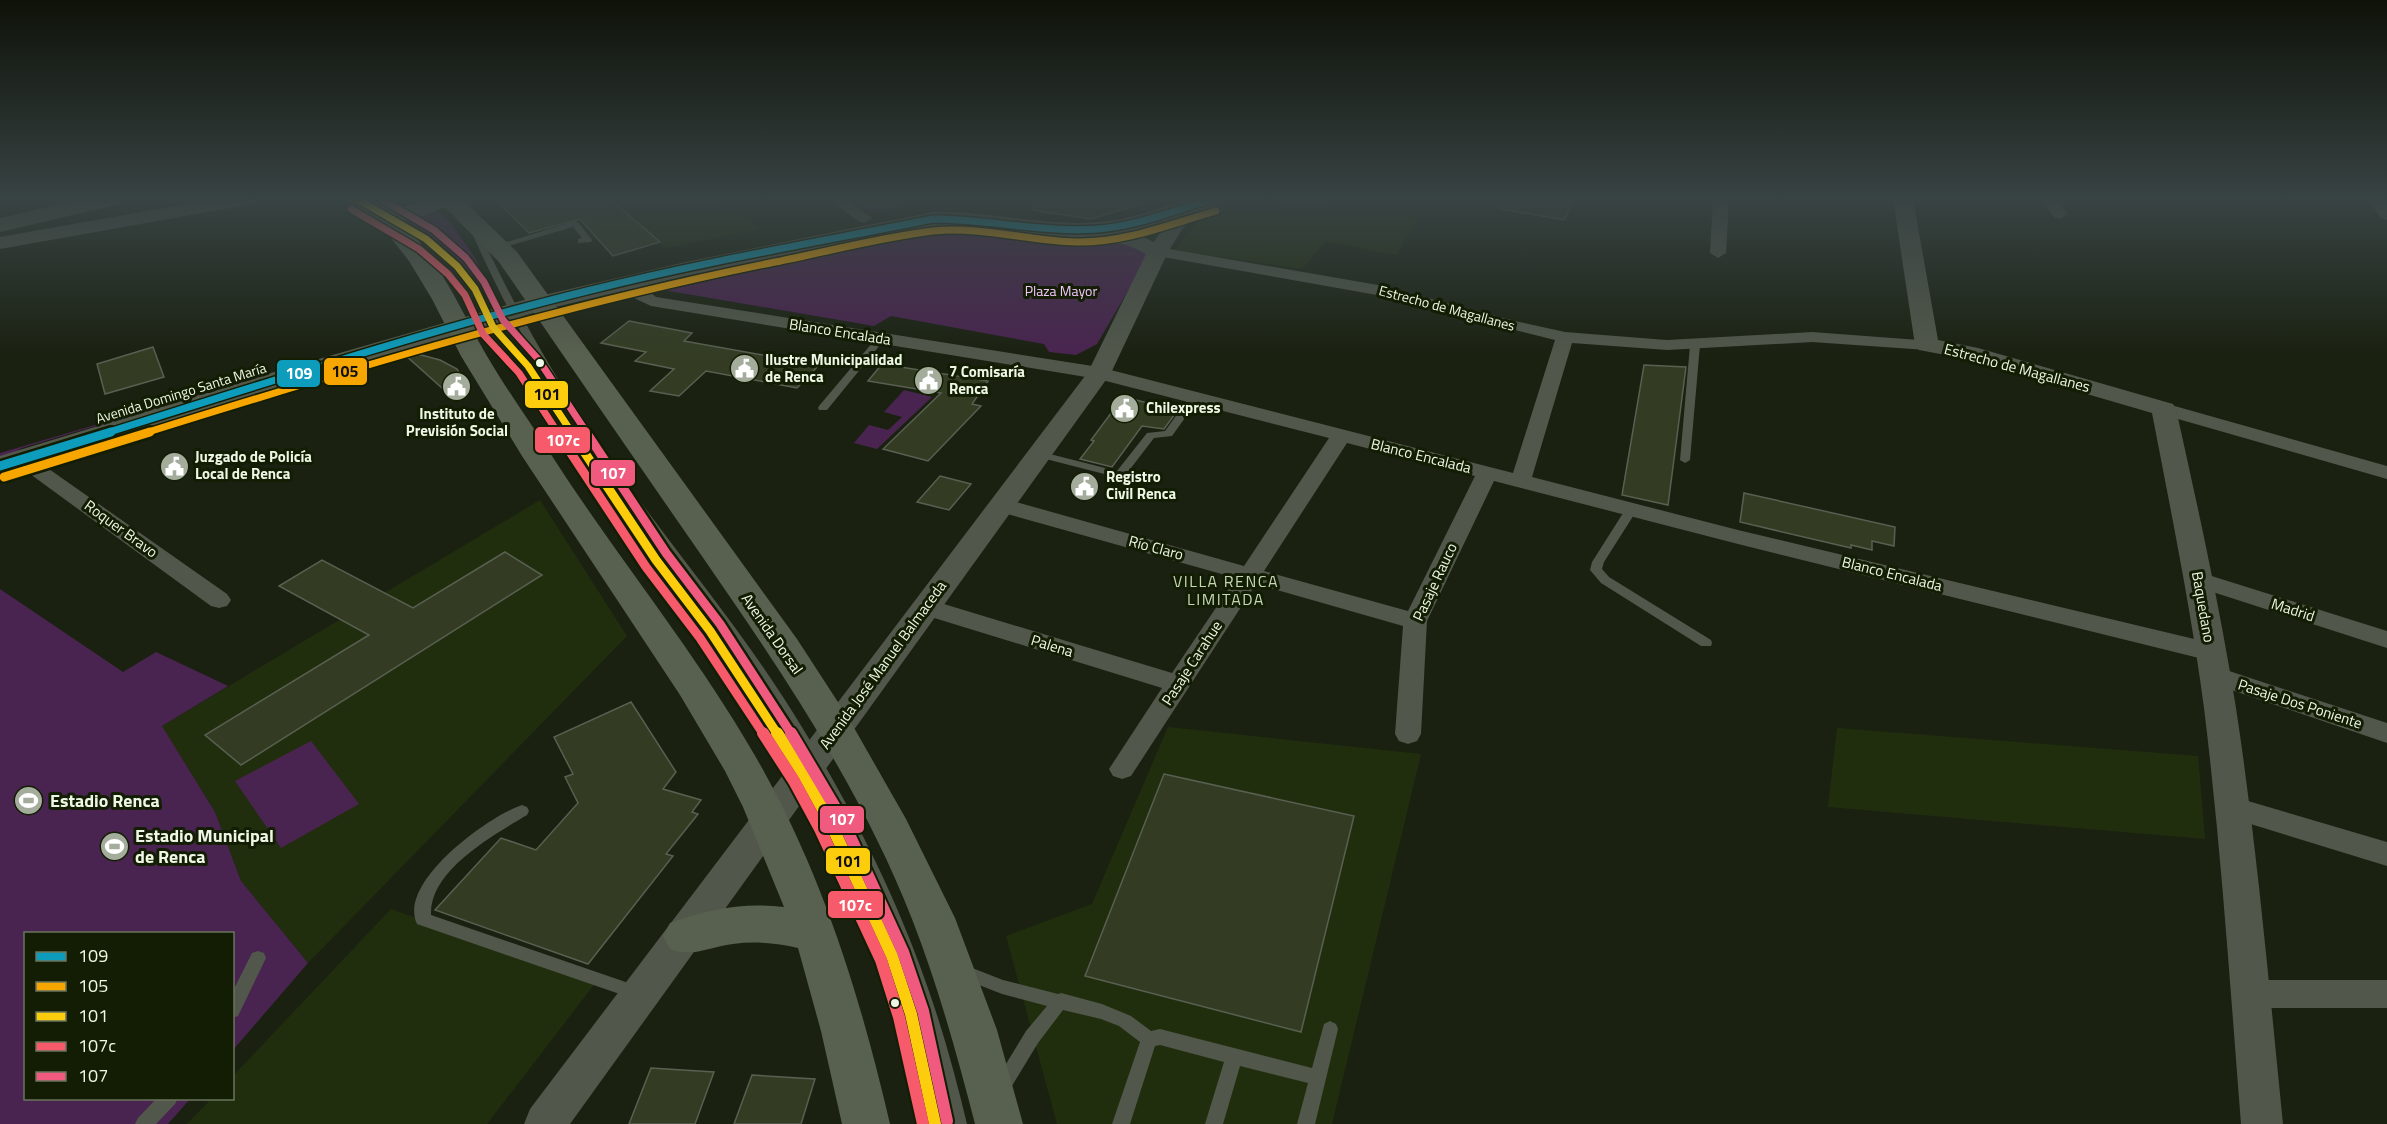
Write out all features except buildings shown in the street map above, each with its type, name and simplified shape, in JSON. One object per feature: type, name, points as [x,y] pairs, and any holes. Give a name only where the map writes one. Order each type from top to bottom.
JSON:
[{"type":"main road","name":"Avenida Dorsal","points":[[416,251],[497,308],[784,648],[818,754],[914,872],[952,967],[996,1112]]},
{"type":"main road","name":"Avenida Dorsal","points":[[498,251],[497,308],[465,340],[578,519],[695,690],[741,767],[769,822],[815,934],[836,1000],[866,1124]]},
{"type":"main road","name":"Avenida Domingo Santa María","points":[[7,458],[497,308],[728,251]]},
{"type":"main road","name":"Avenida Domingo Santa María","points":[[497,308],[772,251]]},
{"type":"main road","points":[[685,936],[732,924],[756,922],[799,928],[815,934]]},
{"type":"street","points":[[1912,251],[1927,345]]},
{"type":"street","name":"Estrecho de Magallanes","points":[[1158,252],[1360,286],[1530,331],[1565,337],[1695,345],[1805,337],[1927,345],[1958,350],[2387,473]]},
{"type":"street","name":"Avenida José Manuel Balmaceda","points":[[545,1124],[1099,374],[1158,252]]},
{"type":"street","name":"Blanco Encalada","points":[[635,280],[640,294],[651,301],[1099,374],[1195,397],[2212,663]]},
{"type":"street","points":[[1520,482],[1565,337]]},
{"type":"street","name":"Baquedano","points":[[2164,409],[2199,580],[2212,663],[2231,807],[2262,1124]]},
{"type":"street","name":"Pasaje Carahue","points":[[1122,769],[1341,436]]},
{"type":"street","name":"Roquer Bravo","points":[[7,458],[44,472],[219,600]]},
{"type":"street","name":"Pasaje Rauco","points":[[1408,734],[1415,621],[1487,473]]},
{"type":"street","name":"Río Claro","points":[[1001,505],[1415,621]]},
{"type":"street","name":"Madrid","points":[[2199,580],[2387,640]]},
{"type":"street","name":"Palena","points":[[926,607],[1178,684]]},
{"type":"street","name":"Pasaje Dos Poniente","points":[[2212,663],[2387,732]]},
{"type":"street","points":[[2231,807],[2387,854]]},
{"type":"street","points":[[2250,994],[2387,994]]},
{"type":"lane","points":[[443,251],[497,308]]},
{"type":"lane","points":[[479,251],[497,308],[493,327],[528,366],[656,560],[710,631],[818,754],[919,982],[946,1066],[958,1124]]},
{"type":"lane","points":[[823,408],[881,338]]},
{"type":"lane","points":[[1684,460],[1695,345]]},
{"type":"lane","points":[[1038,454],[1120,475],[1151,435],[1168,434],[1195,397]]},
{"type":"lane","points":[[1630,510],[1598,562],[1596,570],[1605,580],[1706,643]]},
{"type":"lane","points":[[818,754],[860,882],[892,956],[911,1014],[935,1124]]},
{"type":"lane","points":[[522,811],[467,846],[441,874],[423,902],[423,919],[642,994]]},
{"type":"lane","points":[[234,1007],[258,958]]},
{"type":"lane","points":[[952,967],[1002,987],[1061,1000],[1125,1021],[1149,1039],[1160,1037],[1317,1078]]},
{"type":"lane","points":[[996,1112],[1032,1037],[1061,1000]]},
{"type":"lane","points":[[1305,1124],[1330,1029]]},
{"type":"lane","points":[[1121,1124],[1149,1039]]},
{"type":"lane","points":[[1214,1124],[1234,1056]]},
{"type":"lane","points":[[144,1124],[167,1100]]},
{"type":"shaded area","points":[[1185,251],[1317,251],[1302,269]]},
{"type":"shaded area","points":[[1378,251],[1398,251],[1396,255]]},
{"type":"shaded area","points":[[540,500],[627,636],[308,963],[241,881],[215,812],[162,726]]},
{"type":"shaded area","points":[[1168,727],[1421,754],[1332,1124],[1057,1124],[1006,936],[1092,904]]},
{"type":"shaded area","points":[[1837,728],[2198,756],[2205,839],[1828,807]]},
{"type":"shaded area","points":[[391,909],[596,982],[487,1124],[187,1124],[210,1100],[234,1100],[234,1075]]},
{"type":"green space","points":[[449,251],[470,251],[487,285],[481,286]]},
{"type":"green space","name":"Plaza Mayor","points":[[805,251],[1144,251],[1148,256],[1097,344],[1076,355],[1049,352],[1044,344],[891,316],[874,326],[658,289],[659,283]]},
{"type":"green space","points":[[304,363],[304,368],[119,424],[95,426],[22,448],[0,461],[0,453]]},
{"type":"green space","points":[[904,390],[932,397],[877,449],[854,443],[869,425],[888,430],[902,417],[884,412]]},
{"type":"green space","name":"Estadio Municipal de Renca","points":[[0,589],[123,672],[156,652],[228,686],[162,726],[215,812],[241,881],[308,963],[234,1049],[234,932],[24,932],[24,1100],[189,1100],[168,1124],[0,1124]]},
{"type":"green space","points":[[311,741],[359,804],[281,848],[235,781]]},
{"type":"transit line","name":"107c","points":[[422,251],[448,274],[465,295],[483,334],[519,373],[646,567],[700,638],[794,781],[820,829],[881,960],[899,1017],[923,1124]]},
{"type":"transit line","name":"101","points":[[440,251],[457,266],[475,289],[493,327],[528,366],[656,560],[710,631],[804,775],[831,824],[892,956],[911,1014],[935,1124]]},
{"type":"transit line","name":"107","points":[[459,251],[484,282],[503,320],[538,359],[666,553],[720,624],[814,769],[842,819],[903,952],[923,1011],[947,1121]]},
{"type":"transit line","name":"109","points":[[0,466],[404,341],[539,303],[637,279],[769,251]]},
{"type":"transit line","name":"105","points":[[4,477],[406,353],[541,315],[687,280],[830,251]]},
{"type":"place","name":"Ilustre Municipalidad de Renca","points":[[744,369]]},
{"type":"place","name":"7 Comisaría Renca","points":[[928,381]]},
{"type":"place","name":"Instituto de Previsión Social","points":[[457,387]]},
{"type":"place","name":"Chilexpress","points":[[1125,408]]},
{"type":"place","name":"Juzgado de Policía Local de Renca","points":[[174,466]]},
{"type":"place","name":"Registro Civil Renca","points":[[1085,486]]},
{"type":"place","name":"Estadio Renca","points":[[29,801]]},
{"type":"place","name":"Estadio Municipal de Renca","points":[[114,846]]},
{"type":"district","name":"VILLA RENCA LIMITADA","points":[[1226,590]]}]
